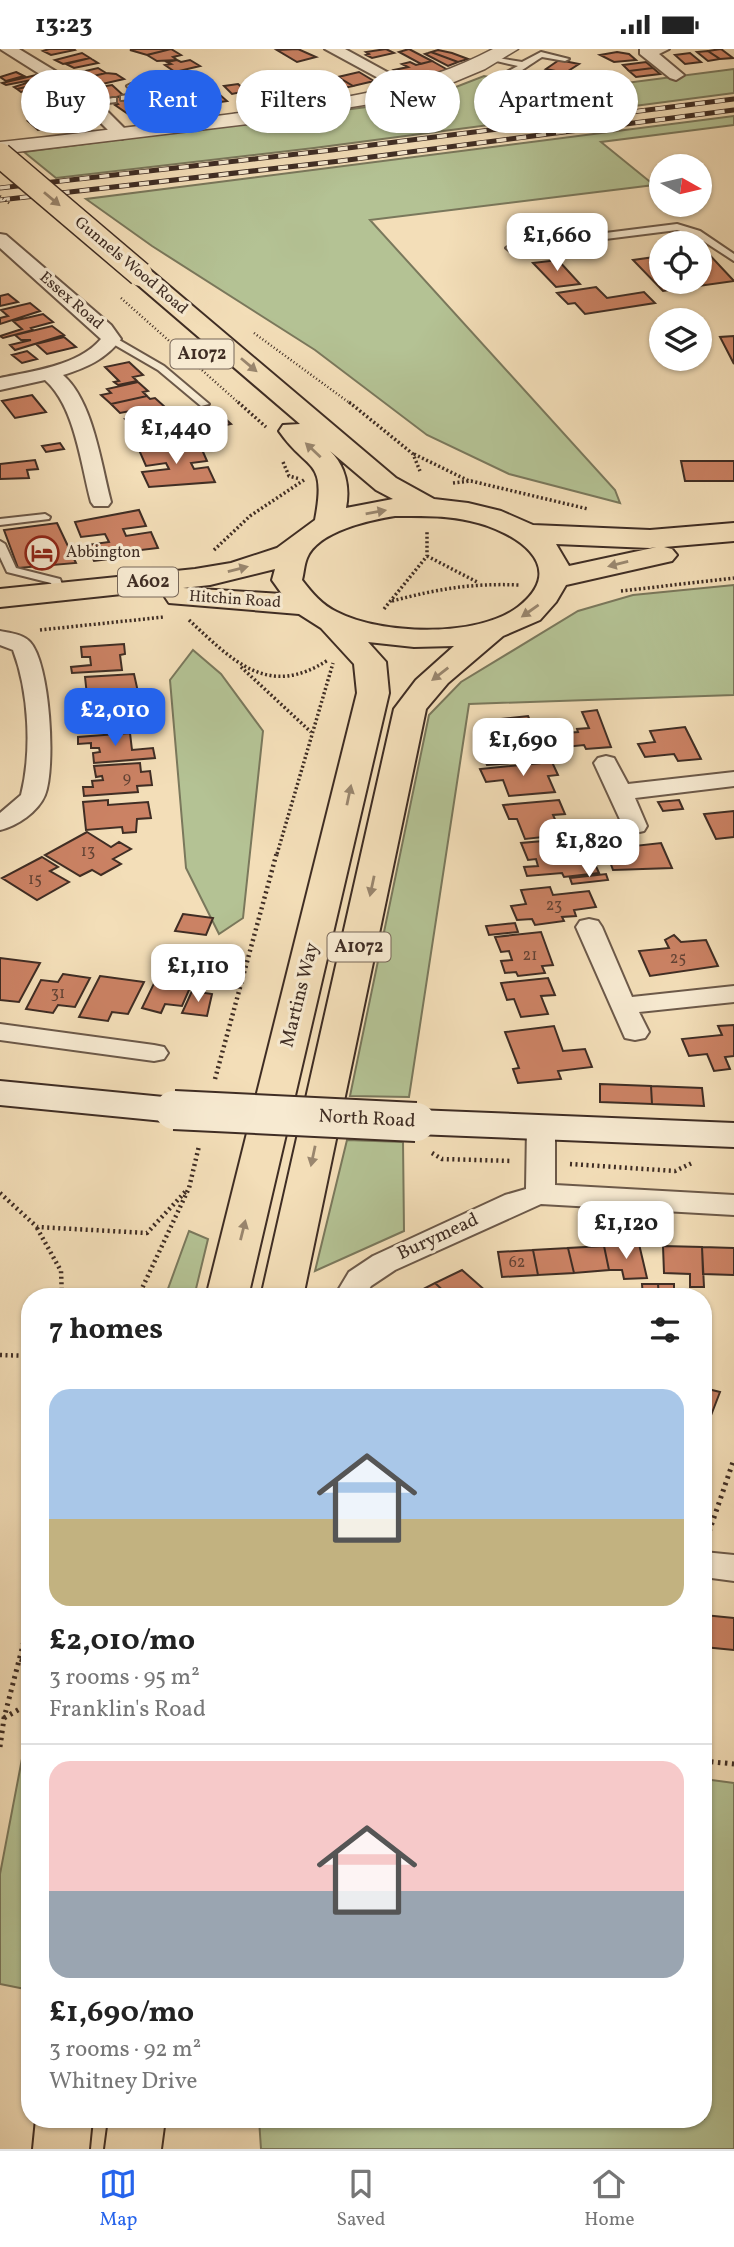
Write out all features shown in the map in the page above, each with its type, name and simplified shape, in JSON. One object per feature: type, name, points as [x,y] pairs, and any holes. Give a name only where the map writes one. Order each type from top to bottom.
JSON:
[{"type":"main road","name":"Gunnels Wood Road","points":[[0,155],[127,278],[326,462],[335,490],[329,524]]},
{"type":"main road","name":"Gunnels Wood Road","points":[[0,181],[427,516]]},
{"type":"main road","name":"A602","points":[[294,551],[329,524],[375,511],[427,516],[466,511],[499,520],[529,534],[553,560],[541,582],[539,606],[517,620],[492,630],[439,639],[388,637],[318,614]]},
{"type":"main road","name":"A602","points":[[529,534],[639,539],[734,532]]},
{"type":"main road","points":[[541,582],[652,555],[734,549]]},
{"type":"main road","name":"Hitchin Road","points":[[0,599],[242,569],[294,551]]},
{"type":"main road","name":"Martins Way","points":[[229,1288],[373,693],[370,661],[318,614],[288,580],[294,551]]},
{"type":"main road","name":"Hitchin Road","points":[[3,631],[190,596],[318,614]]},
{"type":"main road","name":"A1072","points":[[284,1288],[410,709],[434,678],[462,658],[492,630]]},
{"type":"main road","name":"North Road","points":[[0,1093],[174,1110],[734,1135]]},
{"type":"main road","points":[[61,2149],[63,2128]]},
{"type":"main road","points":[[133,2149],[136,2128]]},
{"type":"street","points":[[8,49],[43,70]]},
{"type":"street","points":[[333,49],[373,70]]},
{"type":"street","points":[[661,49],[646,51],[676,75]]},
{"type":"street","points":[[460,73],[500,54]]},
{"type":"street","points":[[0,148],[327,107],[365,99]]},
{"type":"street","points":[[110,122],[122,134]]},
{"type":"street","name":"Essex Road","points":[[0,239],[104,329],[111,339],[105,348],[85,359],[0,384]]},
{"type":"street","points":[[48,372],[64,386],[76,408],[101,502]]},
{"type":"street","points":[[0,823],[24,806],[32,796],[38,741],[35,695],[25,652],[20,644],[3,631]]},
{"type":"street","points":[[606,763],[635,826]]},
{"type":"street","points":[[621,792],[734,779]]},
{"type":"street","points":[[589,927],[635,1032]]},
{"type":"street","points":[[623,1006],[734,994]]},
{"type":"street","points":[[0,1032],[154,1053]]},
{"type":"street","points":[[540,1194],[541,1127]]},
{"type":"street","name":"Burymead","points":[[354,1288],[360,1279],[384,1262],[515,1202],[540,1194],[734,1205]]},
{"type":"street","points":[[712,1558],[734,1568]]},
{"type":"lane","points":[[500,54],[523,65]]},
{"type":"lane","points":[[520,70],[523,65],[541,54],[565,59]]},
{"type":"lane","points":[[510,248],[677,227],[697,233],[734,258]]},
{"type":"lane","points":[[111,339],[161,368],[204,404]]},
{"type":"lane","points":[[0,522],[45,517]]},
{"type":"lane","points":[[0,544],[11,570],[56,581],[60,592]]},
{"type":"path","points":[[250,331],[317,377],[413,454],[471,481],[589,509]]},
{"type":"path","points":[[413,454],[421,475]]},
{"type":"path","points":[[182,578],[250,516],[304,480]]},
{"type":"path","points":[[448,484],[471,481]]},
{"type":"path","points":[[427,516],[427,556],[393,601],[438,589],[479,583],[541,582]]},
{"type":"path","points":[[427,556],[479,583]]},
{"type":"path","points":[[619,591],[734,578]]},
{"type":"path","points":[[3,631],[39,630],[173,616]]},
{"type":"path","points":[[181,617],[188,619],[312,733]]},
{"type":"path","points":[[214,1085],[335,656],[306,674],[271,676],[240,667]]},
{"type":"path","points":[[142,1288],[189,1188],[202,1136]]},
{"type":"path","points":[[37,1227],[147,1233],[189,1188]]},
{"type":"path","points":[[0,1193],[37,1227],[61,1271],[62,1288]]},
{"type":"path","points":[[0,1356],[21,1356]]},
{"type":"path","points":[[712,1529],[734,1459]]},
{"type":"path","points":[[0,1747],[4,1718],[21,1655]]},
{"type":"path","points":[[4,1718],[21,1708]]},
{"type":"path","points":[[712,1762],[734,1764]]},
{"type":"green space","points":[[734,69],[734,93],[638,106],[638,81]]},
{"type":"green space","points":[[474,80],[474,127],[460,129],[460,85]]},
{"type":"green space","points":[[365,107],[365,133],[429,133],[56,178],[24,152],[169,133],[222,133],[222,126],[236,124],[236,133],[351,133],[351,109]]},
{"type":"green space","points":[[734,116],[734,125],[601,142],[649,181],[649,186],[370,220],[615,490],[620,503],[509,474],[427,435],[315,350],[152,246],[86,199],[601,133],[638,133],[638,128]]},
{"type":"green space","points":[[734,585],[734,695],[469,704],[409,1097],[350,1096],[429,715],[461,682],[578,611],[633,595]]},
{"type":"green space","points":[[193,650],[221,674],[263,731],[243,918],[219,934],[186,868],[170,680]]},
{"type":"green space","points":[[347,1140],[403,1142],[404,1231],[315,1271]]},
{"type":"green space","points":[[189,1231],[208,1239],[196,1288],[168,1288]]},
{"type":"green space","points":[[21,1764],[21,1988],[0,1984],[0,1874]]},
{"type":"green space","points":[[712,1780],[734,1783],[734,2149],[261,2149],[260,2128],[712,2128]]},
{"type":"building","points":[[171,49],[147,55],[130,50]]},
{"type":"building","points":[[171,49],[181,55],[173,57],[177,60],[157,61],[147,55]]},
{"type":"building","points":[[298,49],[316,57],[297,62],[277,50]]},
{"type":"building","points":[[386,49],[394,53],[372,58],[366,55],[369,54],[366,52]]},
{"type":"building","points":[[409,49],[432,61],[421,64],[399,52]]},
{"type":"building","points":[[721,49],[733,58],[720,59],[708,51]]},
{"type":"building","points":[[75,50],[51,55],[43,51]]},
{"type":"building","points":[[438,50],[468,59],[458,62],[431,52]]},
{"type":"building","points":[[708,51],[720,59],[708,61],[697,52]]},
{"type":"building","points":[[431,52],[458,62],[448,66],[425,54]]},
{"type":"building","points":[[617,52],[629,54],[636,60],[614,62],[600,55]]},
{"type":"building","points":[[82,53],[90,58],[63,64],[55,60]]},
{"type":"building","points":[[690,53],[701,62],[685,64],[675,55]]},
{"type":"building","points":[[90,58],[98,63],[74,68],[66,64]]},
{"type":"building","points":[[190,60],[200,66],[172,70],[165,65],[171,64],[167,62]]},
{"type":"building","points":[[559,60],[579,64],[570,70],[546,69]]},
{"type":"building","points":[[432,61],[448,70],[394,70],[408,67],[402,64],[410,62],[416,65]]},
{"type":"building","points":[[646,62],[653,68],[628,70],[623,65]]},
{"type":"building","points":[[653,68],[660,74],[638,77],[637,70]]},
{"type":"building","points":[[16,72],[21,74],[21,77],[6,81],[0,77]]},
{"type":"building","points":[[359,72],[365,76],[365,83],[351,85],[351,74]]},
{"type":"building","points":[[110,73],[116,74],[124,79],[110,82]]},
{"type":"building","points":[[21,79],[21,82],[6,85],[2,83]]},
{"type":"building","points":[[236,84],[236,93],[232,94],[224,86]]},
{"type":"building","points":[[112,85],[124,96],[110,98]]},
{"type":"building","points":[[121,96],[124,98],[124,111],[115,105],[118,104],[111,98]]},
{"type":"building","points":[[712,257],[734,281],[712,284]]},
{"type":"building","points":[[649,258],[649,277],[633,260]]},
{"type":"building","points":[[558,260],[580,284],[556,287],[533,263]]},
{"type":"building","points":[[596,287],[607,298],[644,292],[655,303],[585,314],[575,303],[568,304],[557,293]]},
{"type":"building","points":[[8,294],[18,302],[0,306],[0,296]]},
{"type":"building","points":[[30,303],[40,311],[0,324],[0,318],[8,316],[1,310]]},
{"type":"building","points":[[43,314],[53,322],[3,338],[0,336],[22,329],[13,321]]},
{"type":"building","points":[[52,326],[64,335],[15,350],[10,345],[31,340],[21,340],[15,335]]},
{"type":"building","points":[[734,336],[734,364],[720,337]]},
{"type":"building","points":[[64,337],[76,347],[47,354],[36,344]]},
{"type":"building","points":[[27,351],[37,359],[22,363],[12,355]]},
{"type":"building","points":[[129,362],[143,375],[133,377],[137,381],[118,385],[114,382],[119,381],[105,367]]},
{"type":"building","points":[[138,382],[148,391],[143,392],[147,396],[111,404],[101,395],[111,393],[107,389]]},
{"type":"building","points":[[32,395],[46,412],[15,418],[2,401]]},
{"type":"building","points":[[147,396],[150,399],[155,398],[166,408],[135,415],[130,411],[120,413],[111,404]]},
{"type":"building","points":[[161,410],[166,414],[174,412],[184,422],[148,430],[143,424],[133,427],[125,419]]},
{"type":"building","points":[[220,414],[231,424],[200,431],[189,421]]},
{"type":"building","points":[[60,443],[64,449],[46,452],[42,446]]},
{"type":"building","points":[[200,445],[207,461],[191,463],[194,469],[208,467],[215,482],[149,487],[142,472],[169,469],[166,463],[146,466],[139,450]]},
{"type":"building","points":[[35,460],[38,469],[27,470],[29,478],[0,479],[0,464]]},
{"type":"building","points":[[681,461],[734,461],[734,481],[685,481]]},
{"type":"building","points":[[139,510],[146,526],[123,529],[126,536],[151,532],[158,548],[124,552],[126,557],[94,561],[87,545],[109,542],[105,534],[81,537],[75,522]]},
{"type":"building","name":"Abbington","points":[[57,523],[76,563],[18,568],[4,530]]},
{"type":"building","points":[[124,644],[125,654],[120,655],[122,670],[72,673],[71,667],[91,665],[90,657],[82,657],[81,647]]},
{"type":"building","points":[[134,674],[138,692],[109,694],[110,700],[78,702],[77,696],[87,695],[85,677]]},
{"type":"building","points":[[110,703],[111,709],[137,707],[141,727],[92,731],[88,705]]},
{"type":"building","points":[[597,710],[611,747],[586,749],[584,745],[555,748],[549,734],[578,732],[577,729],[589,728],[582,712]]},
{"type":"building","points":[[528,716],[537,738],[508,741],[500,719]]},
{"type":"building","points":[[685,727],[701,759],[678,761],[674,754],[645,757],[638,744],[655,742],[650,731]]},
{"type":"building","points":[[130,733],[132,750],[153,748],[155,758],[94,763],[93,753],[100,752],[99,748],[91,748],[91,743],[78,744],[78,737]]},
{"type":"building","points":[[506,748],[512,763],[487,765],[481,750]]},
{"type":"building","points":[[552,762],[558,775],[548,776],[555,792],[509,796],[503,780],[486,782],[480,769]]},
{"type":"building","points":[[140,763],[141,772],[150,771],[152,785],[137,786],[138,792],[84,796],[83,787],[93,787],[92,781],[103,780],[102,776],[96,777],[94,766]]},
{"type":"building","points":[[108,800],[108,805],[148,802],[151,818],[137,819],[136,832],[123,833],[122,827],[86,830],[83,802]]},
{"type":"building","points":[[559,800],[565,814],[553,815],[562,835],[525,839],[517,819],[509,819],[503,805]]},
{"type":"building","points":[[679,800],[683,809],[663,811],[658,802]]},
{"type":"building","points":[[734,811],[734,837],[716,839],[704,814]]},
{"type":"building","points":[[87,832],[111,847],[119,842],[131,849],[113,859],[121,864],[101,875],[92,870],[80,876],[45,855]]},
{"type":"building","points":[[566,839],[574,859],[592,857],[599,873],[564,877],[562,873],[527,876],[524,867],[538,866],[536,859],[528,860],[521,843]]},
{"type":"building","points":[[661,843],[672,868],[613,870],[608,856],[637,852],[634,846]]},
{"type":"building","points":[[42,857],[58,867],[50,871],[69,882],[37,900],[2,878]]},
{"type":"building","points":[[606,874],[608,880],[572,884],[570,878]]},
{"type":"building","points":[[550,887],[553,895],[589,891],[596,907],[574,910],[576,916],[562,917],[564,921],[535,925],[532,919],[517,920],[511,906],[526,904],[521,890]]},
{"type":"building","points":[[183,914],[213,918],[206,935],[175,931]]},
{"type":"building","points":[[515,923],[518,932],[489,935],[486,926]]},
{"type":"building","points":[[541,932],[553,965],[542,966],[545,973],[518,976],[516,972],[505,973],[501,961],[512,960],[509,951],[501,952],[495,937]]},
{"type":"building","points":[[674,935],[681,942],[706,940],[718,966],[650,976],[639,951],[669,948],[665,940]]},
{"type":"building","points":[[0,958],[40,963],[19,1002],[0,1000]]},
{"type":"building","points":[[161,969],[196,974],[182,1006],[165,1004],[161,1013],[142,1008]]},
{"type":"building","points":[[63,974],[90,978],[75,1007],[58,1005],[53,1013],[26,1009],[41,980],[58,982]]},
{"type":"building","points":[[100,976],[144,982],[128,1014],[112,1012],[108,1021],[79,1017]]},
{"type":"building","points":[[548,978],[555,995],[541,996],[548,1014],[521,1017],[514,999],[507,1000],[501,983]]},
{"type":"building","points":[[192,991],[212,994],[207,1016],[182,1013]]},
{"type":"building","points":[[734,1025],[734,1056],[725,1057],[730,1069],[714,1071],[707,1054],[689,1056],[682,1039],[722,1035],[718,1026]]},
{"type":"building","points":[[554,1026],[563,1051],[585,1049],[592,1067],[558,1071],[561,1079],[518,1083],[513,1069],[519,1068],[505,1032]]},
{"type":"building","points":[[600,1084],[651,1086],[652,1104],[600,1102]]},
{"type":"building","points":[[651,1086],[702,1088],[704,1106],[652,1104]]},
{"type":"building","points":[[639,1244],[647,1278],[624,1279],[622,1270],[609,1270],[604,1246]]},
{"type":"building","points":[[604,1246],[609,1270],[574,1273],[568,1248]]},
{"type":"building","points":[[663,1246],[702,1247],[704,1287],[690,1287],[690,1274],[664,1273]]},
{"type":"building","points":[[702,1247],[734,1248],[734,1275],[703,1274]]},
{"type":"building","points":[[568,1248],[574,1273],[538,1275],[533,1250]]},
{"type":"building","points":[[533,1250],[538,1275],[502,1277],[498,1252]]},
{"type":"building","points":[[462,1270],[482,1288],[440,1288],[435,1283]]},
{"type":"building","points":[[435,1283],[440,1288],[425,1288]]},
{"type":"building","points":[[642,1284],[658,1284],[658,1288],[642,1288]]},
{"type":"building","points":[[658,1284],[674,1284],[674,1288],[658,1288]]},
{"type":"building","points":[[712,1390],[720,1392],[712,1413]]},
{"type":"building","points":[[712,1616],[734,1618],[734,1650],[712,1648]]},
{"type":"railway","points":[[0,188],[332,150],[734,99]]},
{"type":"railway","points":[[0,200],[340,161],[734,110]]},
{"type":"place","name":"Abbington","points":[[42,553]]}]
